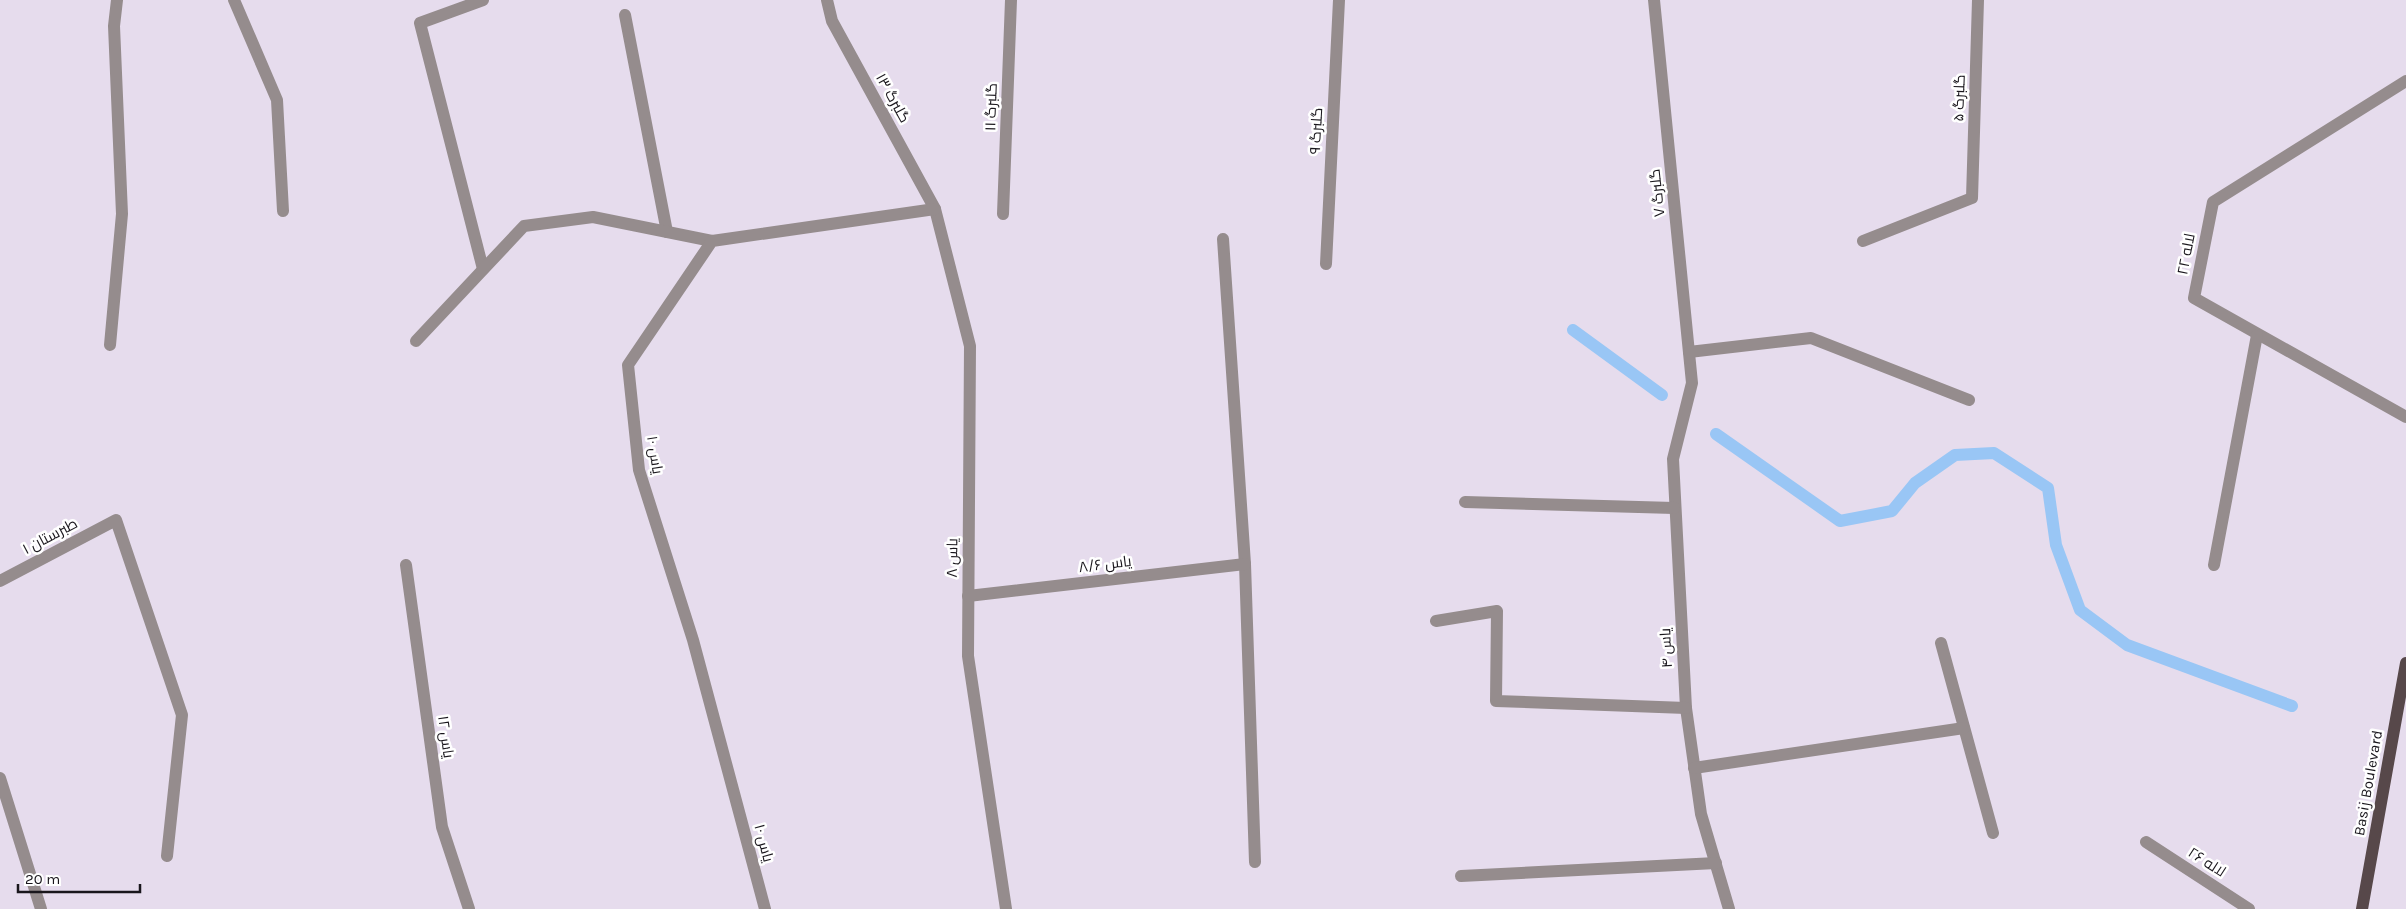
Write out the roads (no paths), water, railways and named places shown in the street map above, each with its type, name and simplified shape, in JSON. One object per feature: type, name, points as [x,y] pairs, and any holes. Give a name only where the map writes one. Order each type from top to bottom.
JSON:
[{"type":"main road","name":"Basij Boulevard","points":[[2362,909],[2406,663]]},
{"type":"street","points":[[110,345],[122,214],[114,26],[117,0]]},
{"type":"street","points":[[234,0],[276,100],[283,211]]},
{"type":"street","points":[[483,0],[420,23],[483,269]]},
{"type":"street","name":"گلبرگ ۱۳","points":[[828,0],[832,21],[935,209]]},
{"type":"street","name":"گلبرگ ۱۱","points":[[1003,214],[1011,0]]},
{"type":"street","name":"گلبرگ ۹","points":[[1326,264],[1339,0]]},
{"type":"street","name":"گلبرگ ۷","points":[[1654,0],[1692,383]]},
{"type":"street","name":"گلبرگ ۵","points":[[1862,241],[1972,198],[1978,0]]},
{"type":"street","points":[[625,15],[667,232]]},
{"type":"street","name":"لاله ۲۲","points":[[2406,81],[2213,202],[2194,298],[2406,417]]},
{"type":"street","points":[[416,341],[524,226],[593,217],[712,241],[935,209]]},
{"type":"street","name":"یاس ۸","points":[[935,209],[970,346],[968,656],[1006,909]]},
{"type":"street","points":[[1224,239],[1245,564],[1255,862]]},
{"type":"street","name":"یاس ۱۰","points":[[712,241],[628,365],[639,470],[694,640],[765,909]]},
{"type":"street","points":[[2214,565],[2257,335]]},
{"type":"street","points":[[1689,352],[1811,338],[1969,400]]},
{"type":"street","name":"یاس ۴","points":[[1692,383],[1673,459],[1674,508],[1686,708],[1701,814],[1729,909]]},
{"type":"street","points":[[1465,502],[1674,508]]},
{"type":"street","name":"طبرستان ۱","points":[[0,581],[116,520],[182,715],[167,856]]},
{"type":"street","name":"یاس ۸/۶","points":[[968,596],[1245,564]]},
{"type":"street","name":"یاس ۱۲","points":[[406,566],[442,828],[470,909]]},
{"type":"street","points":[[1436,621],[1498,611],[1496,701],[1686,708]]},
{"type":"street","points":[[1941,644],[1993,833]]},
{"type":"street","points":[[1694,768],[1964,728]]},
{"type":"street","points":[[0,778],[41,909]]},
{"type":"street","name":"لاله ۲۶","points":[[2146,842],[2250,909]]},
{"type":"street","points":[[1461,876],[1716,863]]},
{"type":"waterway","points":[[1573,330],[1662,395]]},
{"type":"waterway","points":[[1716,434],[1840,521],[1892,511],[1915,483],[1955,455],[1994,453],[2048,488],[2056,545],[2080,610],[2127,645],[2292,706]]}]
